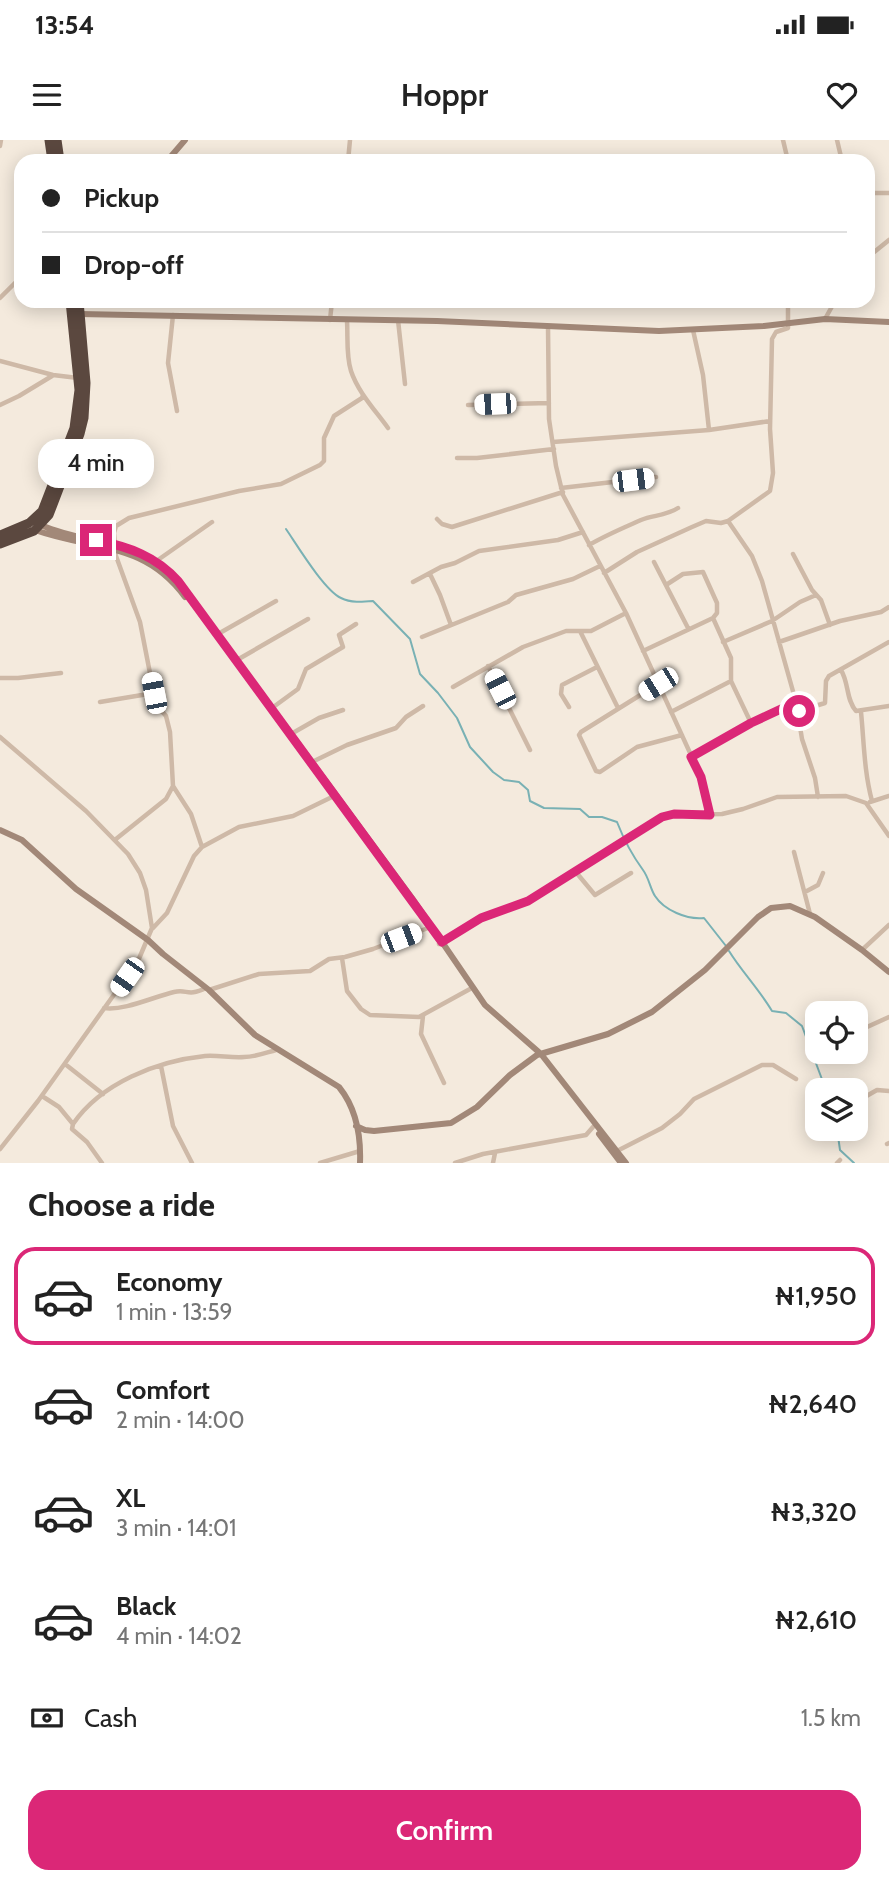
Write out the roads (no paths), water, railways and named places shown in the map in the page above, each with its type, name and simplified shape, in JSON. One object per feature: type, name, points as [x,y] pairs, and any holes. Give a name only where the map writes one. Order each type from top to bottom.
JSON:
[{"type":"highway","points":[[0,535],[29,523],[45,505],[74,428],[78,407],[78,378],[71,308]]},
{"type":"highway","points":[[0,544],[38,527],[49,515],[60,491],[84,418],[86,383],[80,308]]},
{"type":"street","points":[[0,146],[1,140]]},
{"type":"street","points":[[173,154],[185,140]]},
{"type":"street","points":[[875,251],[889,240]]},
{"type":"street","points":[[0,298],[14,284]]},
{"type":"street","points":[[330,320],[331,308]]},
{"type":"street","points":[[604,573],[637,552],[706,521],[728,521],[770,491],[772,339],[776,332],[788,328],[788,308]]},
{"type":"street","points":[[825,319],[831,308]]},
{"type":"street","points":[[80,314],[398,320],[693,330],[825,319],[889,322]]},
{"type":"street","points":[[173,315],[169,363],[177,411]]},
{"type":"street","points":[[398,320],[405,384]]},
{"type":"street","points":[[347,321],[350,367],[363,395],[388,428]]},
{"type":"street","points":[[548,326],[549,403],[562,490],[625,613],[701,777],[710,815]]},
{"type":"street","points":[[693,330],[703,375],[709,430]]},
{"type":"street","points":[[0,361],[53,375],[78,378]]},
{"type":"street","points":[[0,405],[53,375]]},
{"type":"street","points":[[202,847],[191,814],[173,786],[168,724],[166,716],[156,704],[142,627],[114,546],[115,528],[124,520],[239,491],[281,484],[320,465],[324,461],[326,430],[334,416],[363,395]]},
{"type":"street","points":[[468,405],[549,403]]},
{"type":"street","points":[[553,442],[709,430],[770,421]]},
{"type":"street","points":[[457,458],[554,449]]},
{"type":"street","points":[[437,519],[452,527],[562,490],[656,477]]},
{"type":"street","points":[[589,545],[612,532],[642,520],[665,515],[678,508]]},
{"type":"street","points":[[728,521],[752,556],[762,581],[799,711],[802,739],[815,778],[818,797]]},
{"type":"street","points":[[155,563],[212,522]]},
{"type":"street","points":[[38,527],[70,540],[131,549],[178,581],[312,762],[485,1005],[539,1055],[626,1163]]},
{"type":"street","points":[[413,582],[479,551],[558,540],[583,532]]},
{"type":"street","points":[[793,554],[828,614],[830,625]]},
{"type":"street","points":[[654,562],[688,628]]},
{"type":"street","points":[[155,563],[183,593],[440,943],[470,989],[491,1016],[539,1055],[621,1163]]},
{"type":"street","points":[[422,637],[508,602],[516,595],[573,579],[600,566]]},
{"type":"street","points":[[643,652],[713,618],[719,608],[703,572],[683,574],[666,584]]},
{"type":"street","points":[[430,574],[451,625]]},
{"type":"street","points":[[723,642],[772,621],[792,606],[816,594]]},
{"type":"street","points":[[218,634],[276,601]]},
{"type":"street","points":[[779,642],[889,607]]},
{"type":"street","points":[[453,687],[534,643],[566,631],[591,631],[625,613]]},
{"type":"street","points":[[713,618],[732,658],[731,681],[751,723]]},
{"type":"street","points":[[237,660],[308,619]]},
{"type":"street","points":[[272,708],[298,689],[306,669],[343,647],[339,635],[356,624]]},
{"type":"street","points":[[580,631],[618,708]]},
{"type":"street","points":[[799,711],[825,702],[826,681],[829,676],[889,642]]},
{"type":"street","points":[[488,666],[530,750]]},
{"type":"street","points":[[569,707],[561,694],[562,685],[597,667]]},
{"type":"street","points":[[841,670],[847,680],[852,707],[861,712],[889,706]]},
{"type":"street","points":[[0,678],[61,673]]},
{"type":"street","points":[[671,712],[731,681]]},
{"type":"street","points":[[658,684],[579,735],[598,773],[637,747],[681,735]]},
{"type":"street","points":[[100,702],[154,693]]},
{"type":"street","points":[[691,757],[751,723],[796,702]]},
{"type":"street","points":[[312,762],[347,745],[396,728],[406,717],[423,706]]},
{"type":"street","points":[[291,734],[319,718],[343,710]]},
{"type":"street","points":[[861,712],[865,749],[864,771],[869,802],[889,836]]},
{"type":"street","points":[[0,737],[116,839],[140,873],[148,896],[152,928],[138,961],[42,1096],[0,1149]]},
{"type":"street","points":[[116,839],[166,799],[173,786]]},
{"type":"street","points":[[440,943],[481,918],[528,901],[622,840],[667,815],[710,815],[743,809],[777,797],[846,796],[869,802],[889,796]]},
{"type":"street","points":[[152,928],[167,913],[194,856],[202,847],[239,827],[293,816],[332,797]]},
{"type":"street","points":[[0,830],[22,840],[76,889],[148,940],[208,989],[255,1035],[339,1087],[356,1126],[360,1163]]},
{"type":"street","points":[[794,852],[810,914]]},
{"type":"street","points":[[575,871],[595,895],[631,873]]},
{"type":"street","points":[[805,892],[818,885],[823,873]]},
{"type":"street","points":[[356,1126],[374,1131],[450,1123],[477,1107],[510,1075],[539,1055],[608,1034],[652,1012],[724,952],[771,908],[790,906],[810,914],[889,972]]},
{"type":"street","points":[[862,950],[889,925]]},
{"type":"street","points":[[104,1008],[115,1010],[178,991],[189,994],[258,974],[305,972],[326,960],[373,949],[428,928]]},
{"type":"street","points":[[342,957],[347,991],[361,1009],[370,1015],[407,1018],[423,1015],[470,989]]},
{"type":"street","points":[[423,1015],[421,1034],[444,1083]]},
{"type":"street","points":[[868,1027],[889,1017]]},
{"type":"street","points":[[102,1163],[87,1142],[72,1129],[81,1112],[103,1094],[147,1069],[202,1056],[244,1057],[276,1050]]},
{"type":"street","points":[[65,1064],[103,1094]]},
{"type":"street","points":[[617,1151],[662,1128],[694,1099],[762,1066],[773,1065],[796,1079]]},
{"type":"street","points":[[161,1066],[173,1126],[192,1163]]},
{"type":"street","points":[[868,1095],[877,1090],[889,1091]]},
{"type":"street","points":[[42,1096],[59,1107],[73,1124]]},
{"type":"street","points":[[455,1163],[586,1135],[593,1127]]},
{"type":"street","points":[[359,1142],[374,1131]]},
{"type":"street","points":[[320,1163],[360,1151]]},
{"type":"street","points":[[494,1163],[495,1153]]},
{"type":"waterway","points":[[286,529],[311,566],[334,593],[349,601],[373,601],[410,639],[420,674],[457,718],[470,747],[493,772],[504,780],[519,782],[528,790],[530,801],[544,808],[580,809],[589,817],[602,817],[617,822],[659,901],[683,916],[704,918],[726,946]]},
{"type":"waterway","points":[[729,951],[772,1011],[786,1013],[802,1026],[822,1078]]},
{"type":"waterway","points":[[839,1141],[840,1150],[854,1163]]}]
